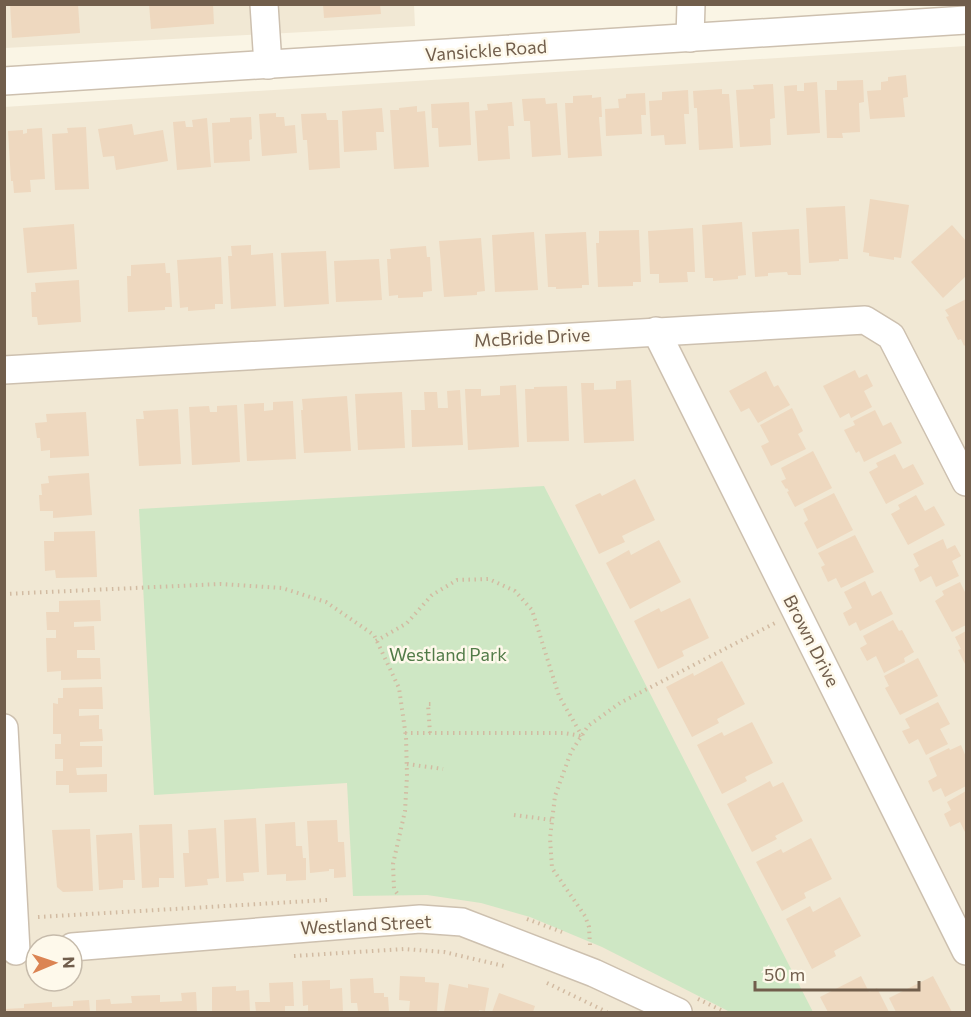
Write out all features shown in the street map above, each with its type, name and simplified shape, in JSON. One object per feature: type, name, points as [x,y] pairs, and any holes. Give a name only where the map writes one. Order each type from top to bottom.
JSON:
[{"type":"street","points":[[264,4],[268,65]]},
{"type":"street","points":[[690,38],[691,4]]},
{"type":"street","name":"Vansickle Road","points":[[4,81],[966,20]]},
{"type":"street","name":"McBride Drive","points":[[4,370],[865,320],[891,336],[966,482]]},
{"type":"street","name":"Brown Drive","points":[[656,331],[966,951]]},
{"type":"street","points":[[4,728],[19,951]]},
{"type":"street","name":"Westland Street","points":[[84,946],[420,920],[462,922],[594,973],[678,1012]]},
{"type":"path","points":[[376,641],[406,623],[432,595],[457,580],[489,579],[514,591],[532,610],[559,696],[582,736]]},
{"type":"path","points":[[4,594],[221,584],[282,588],[326,602],[374,635],[399,688],[405,733],[407,764],[405,811],[393,864],[394,889],[400,897]]},
{"type":"path","points":[[590,945],[589,927],[585,916],[552,868],[550,838],[555,796],[571,752],[588,726],[620,703],[797,613]]},
{"type":"path","points":[[430,733],[428,704],[433,704]]},
{"type":"path","points":[[405,733],[582,736]]},
{"type":"path","points":[[407,764],[443,769]]},
{"type":"path","points":[[514,815],[552,820]]},
{"type":"path","points":[[286,956],[404,949],[444,952],[511,968]]},
{"type":"path","points":[[537,979],[607,1012]]},
{"type":"shaded area","points":[[5,5],[414,5],[415,26],[5,48]]},
{"type":"shaded area","points":[[966,46],[966,1012],[5,1012],[4,107]]},
{"type":"green space","name":"Westland Park","points":[[544,486],[813,1012],[730,1012],[602,947],[530,917],[481,903],[427,895],[353,896],[347,783],[154,795],[139,509]]},
{"type":"building","points":[[10,4],[78,4],[80,33],[12,38]]},
{"type":"building","points":[[149,4],[213,4],[214,24],[151,29]]},
{"type":"building","points":[[323,4],[380,4],[381,14],[324,18]]},
{"type":"building","points":[[906,75],[908,97],[903,98],[905,117],[870,119],[867,91],[881,90],[881,82],[888,81],[888,77]]},
{"type":"building","points":[[863,80],[864,102],[859,103],[860,132],[842,133],[843,138],[827,138],[825,90],[837,90],[837,81]]},
{"type":"building","points":[[817,82],[820,133],[787,135],[784,86],[797,85],[797,91],[804,91],[804,83]]},
{"type":"building","points":[[773,84],[775,118],[770,119],[771,145],[740,147],[736,90],[754,89],[753,85]]},
{"type":"building","points":[[722,89],[722,94],[729,94],[733,148],[699,150],[697,108],[694,108],[693,91]]},
{"type":"building","points":[[688,90],[689,114],[684,114],[686,144],[665,145],[664,135],[651,136],[649,101],[662,100],[662,92]]},
{"type":"building","points":[[645,93],[646,115],[641,115],[642,134],[606,136],[605,109],[619,108],[618,99],[626,98],[626,94]]},
{"type":"building","points":[[592,95],[592,98],[601,97],[602,117],[599,117],[602,156],[568,158],[565,103],[573,103],[573,96]]},
{"type":"building","points":[[545,98],[546,104],[557,103],[561,155],[532,157],[530,121],[524,121],[522,99]]},
{"type":"building","points":[[469,102],[471,145],[439,147],[438,128],[432,128],[431,104]]},
{"type":"building","points":[[512,102],[514,126],[508,126],[510,159],[478,161],[475,111],[488,110],[487,104]]},
{"type":"building","points":[[417,106],[417,112],[425,111],[429,167],[394,169],[390,110]]},
{"type":"building","points":[[382,108],[384,132],[376,132],[377,150],[344,152],[342,111]]},
{"type":"building","points":[[276,113],[276,117],[284,117],[285,126],[295,125],[297,153],[262,156],[259,114]]},
{"type":"building","points":[[326,113],[327,120],[338,120],[340,168],[309,170],[307,140],[303,140],[301,114]]},
{"type":"building","points":[[251,117],[250,161],[214,163],[212,123],[230,122],[230,118]]},
{"type":"building","points":[[207,118],[211,167],[177,170],[173,122],[185,121],[186,127],[193,127],[192,120]]},
{"type":"building","points":[[132,124],[134,135],[163,130],[168,161],[116,170],[114,156],[103,157],[98,129]]},
{"type":"building","points":[[86,127],[89,189],[55,190],[52,134],[68,133],[67,128]]},
{"type":"building","points":[[42,128],[45,179],[30,180],[31,192],[14,193],[13,181],[11,181],[8,131],[23,130],[23,134],[27,133],[27,129]]},
{"type":"building","points":[[870,199],[909,205],[901,258],[894,257],[894,260],[869,256],[869,253],[863,252]]},
{"type":"building","points":[[845,206],[848,259],[809,263],[806,208]]},
{"type":"building","points":[[742,222],[746,275],[738,276],[738,279],[713,281],[713,278],[705,278],[702,225]]},
{"type":"building","points":[[74,224],[77,269],[27,273],[23,228]]},
{"type":"building","points":[[952,225],[966,241],[966,276],[943,298],[911,262]]},
{"type":"building","points":[[693,228],[695,272],[687,272],[688,282],[659,283],[659,274],[650,274],[648,231]]},
{"type":"building","points":[[799,229],[801,275],[788,275],[787,272],[768,273],[768,276],[755,277],[752,232]]},
{"type":"building","points":[[639,230],[641,282],[633,282],[633,286],[598,287],[596,243],[599,243],[599,231]]},
{"type":"building","points":[[534,232],[538,290],[495,292],[492,235]]},
{"type":"building","points":[[586,232],[589,285],[582,285],[582,288],[548,287],[545,234]]},
{"type":"building","points":[[481,238],[485,291],[477,292],[477,295],[444,297],[439,241]]},
{"type":"building","points":[[251,245],[251,255],[273,253],[276,306],[231,309],[228,256],[232,256],[231,246]]},
{"type":"building","points":[[426,246],[427,257],[430,257],[432,291],[423,292],[423,297],[389,296],[387,259],[391,259],[390,249]]},
{"type":"building","points":[[326,251],[329,304],[284,307],[281,253]]},
{"type":"building","points":[[221,257],[223,304],[215,304],[215,309],[188,311],[188,307],[180,308],[177,260]]},
{"type":"building","points":[[379,259],[382,300],[336,302],[334,261]]},
{"type":"building","points":[[165,263],[166,273],[170,273],[172,307],[165,307],[165,310],[128,312],[127,276],[131,276],[131,265]]},
{"type":"building","points":[[79,280],[81,322],[38,325],[37,317],[32,317],[31,292],[36,292],[35,283]]},
{"type":"building","points":[[966,299],[966,344],[964,346],[961,339],[958,340],[946,317],[949,316],[945,310]]},
{"type":"building","points":[[855,370],[859,378],[867,374],[873,386],[864,391],[872,407],[851,418],[849,413],[840,418],[823,386]]},
{"type":"building","points":[[766,371],[774,387],[778,385],[790,405],[758,423],[749,408],[741,412],[729,391]]},
{"type":"building","points":[[631,380],[634,441],[584,443],[581,383],[594,383],[594,390],[616,389],[616,381]]},
{"type":"building","points":[[516,385],[519,447],[468,450],[465,389],[481,389],[481,396],[500,395],[500,386]]},
{"type":"building","points":[[567,386],[569,441],[527,442],[525,389]]},
{"type":"building","points":[[460,390],[463,445],[412,447],[411,410],[425,410],[424,392],[437,392],[438,408],[448,408],[447,391]]},
{"type":"building","points":[[402,392],[405,448],[358,450],[355,394]]},
{"type":"building","points":[[347,396],[351,451],[304,453],[302,399]]},
{"type":"building","points":[[293,401],[296,459],[247,461],[244,404],[264,403],[264,411],[273,410],[273,402]]},
{"type":"building","points":[[237,405],[240,462],[192,465],[189,407],[209,406],[210,412],[217,412],[217,406]]},
{"type":"building","points":[[792,408],[803,431],[798,434],[806,449],[771,466],[761,446],[769,442],[760,425]]},
{"type":"building","points":[[178,409],[181,464],[139,466],[136,419],[144,419],[143,411]]},
{"type":"building","points":[[875,410],[883,426],[891,422],[902,443],[864,462],[859,451],[856,453],[844,430],[855,425],[853,421]]},
{"type":"building","points":[[86,412],[89,456],[50,458],[50,450],[41,451],[35,423],[47,422],[46,414]]},
{"type":"building","points":[[813,451],[832,488],[795,507],[787,492],[789,491],[781,481],[786,479],[781,468]]},
{"type":"building","points":[[895,454],[903,469],[913,464],[924,484],[886,504],[869,472],[878,467],[876,463]]},
{"type":"building","points":[[89,473],[92,515],[53,518],[53,511],[40,511],[41,484],[49,483],[48,476]]},
{"type":"building","points":[[635,479],[655,520],[622,536],[625,542],[599,554],[575,505],[600,493],[602,496]]},
{"type":"building","points":[[834,493],[853,530],[817,549],[804,523],[808,520],[803,509]]},
{"type":"building","points":[[916,495],[925,511],[934,506],[945,525],[908,545],[891,514],[900,509],[898,505]]},
{"type":"building","points":[[95,531],[97,577],[56,578],[55,570],[45,571],[44,541],[54,541],[54,532]]},
{"type":"building","points":[[855,535],[874,572],[841,588],[836,578],[828,582],[821,567],[825,565],[818,553]]},
{"type":"building","points":[[943,539],[947,549],[955,545],[961,556],[952,561],[959,576],[936,587],[931,576],[920,582],[914,569],[919,566],[913,554]]},
{"type":"building","points":[[659,540],[681,582],[630,609],[606,563],[629,550],[631,555]]},
{"type":"building","points":[[865,581],[872,596],[881,591],[893,614],[860,631],[856,622],[849,626],[843,613],[852,608],[844,592]]},
{"type":"building","points":[[960,582],[966,594],[966,625],[952,632],[935,601],[944,595],[942,591]]},
{"type":"building","points":[[690,598],[709,638],[682,651],[684,656],[658,669],[634,621],[659,608],[661,612]]},
{"type":"building","points":[[100,600],[101,621],[74,622],[74,627],[94,626],[95,650],[77,650],[77,658],[100,658],[101,679],[61,680],[61,671],[47,672],[46,638],[56,638],[56,630],[47,630],[46,612],[59,612],[59,601]]},
{"type":"building","points":[[893,620],[899,631],[902,630],[914,652],[904,658],[905,662],[884,673],[876,656],[867,661],[860,648],[867,644],[863,636]]},
{"type":"building","points":[[966,631],[966,666],[958,650],[961,649],[955,637]]},
{"type":"building","points":[[918,658],[938,696],[900,715],[885,688],[889,686],[884,676]]},
{"type":"building","points":[[722,661],[745,704],[717,719],[719,723],[692,737],[666,687],[693,673],[694,676]]},
{"type":"building","points":[[102,687],[103,709],[79,709],[79,716],[99,715],[99,729],[102,729],[103,741],[80,742],[80,746],[102,746],[102,767],[76,768],[77,775],[107,774],[107,792],[69,793],[69,785],[56,785],[56,771],[63,771],[63,759],[55,759],[55,744],[61,744],[61,734],[53,734],[53,703],[58,704],[58,698],[63,698],[63,688]]},
{"type":"building","points":[[938,702],[950,724],[940,729],[948,744],[926,755],[918,739],[909,744],[902,731],[910,728],[905,719]]},
{"type":"building","points":[[752,722],[773,763],[745,777],[747,781],[722,794],[697,745],[722,732],[724,736]]},
{"type":"building","points":[[961,745],[966,757],[966,786],[945,797],[941,788],[933,792],[928,781],[937,776],[929,758]]},
{"type":"building","points":[[770,781],[773,787],[783,782],[803,821],[775,836],[777,839],[752,852],[727,804]]},
{"type":"building","points":[[966,791],[966,834],[960,822],[950,827],[944,814],[951,810],[947,802]]},
{"type":"building","points":[[256,818],[259,872],[243,873],[244,881],[226,882],[224,820]]},
{"type":"building","points":[[337,820],[338,842],[344,842],[346,877],[334,878],[334,869],[310,873],[307,821]]},
{"type":"building","points":[[295,822],[296,846],[302,846],[303,858],[306,858],[306,880],[286,881],[286,874],[267,875],[265,824]]},
{"type":"building","points":[[172,824],[174,878],[159,878],[159,887],[142,888],[139,825]]},
{"type":"building","points":[[216,828],[219,878],[207,879],[208,885],[185,887],[183,853],[189,853],[188,830]]},
{"type":"building","points":[[90,829],[93,891],[63,892],[57,887],[52,830]]},
{"type":"building","points":[[132,833],[135,880],[123,880],[123,888],[99,890],[96,835]]},
{"type":"building","points":[[811,838],[832,879],[804,893],[806,898],[782,911],[756,862],[781,849],[783,853]]},
{"type":"building","points":[[840,897],[861,936],[834,951],[836,956],[812,969],[786,919],[810,906],[813,912]]},
{"type":"building","points":[[400,976],[425,977],[425,982],[439,983],[437,1012],[409,1012],[410,1001],[399,1000]]},
{"type":"building","points":[[861,976],[869,992],[877,988],[889,1012],[828,1012],[820,997]]},
{"type":"building","points":[[933,976],[952,1012],[896,1012],[889,998]]},
{"type":"building","points":[[373,978],[374,993],[384,993],[384,997],[388,997],[389,1012],[358,1011],[357,1003],[351,1003],[350,979]]},
{"type":"building","points":[[330,980],[330,989],[342,988],[343,1012],[308,1012],[308,1005],[303,1006],[302,981]]},
{"type":"building","points":[[293,982],[294,1006],[285,1006],[285,1012],[256,1012],[255,1002],[270,1002],[269,983]]},
{"type":"building","points":[[449,984],[468,988],[468,984],[489,988],[485,1011],[444,1012]]},
{"type":"building","points":[[236,986],[236,991],[249,990],[250,1012],[212,1012],[212,987]]},
{"type":"building","points":[[196,992],[197,1012],[96,1012],[96,1000],[110,999],[111,1004],[132,1003],[131,996],[160,995],[160,1002],[182,1001],[181,993]]},
{"type":"building","points":[[499,993],[535,1006],[533,1012],[492,1012]]},
{"type":"building","points":[[89,1000],[90,1012],[4,1012],[4,1009],[24,1008],[24,1004],[52,1002],[52,1007],[73,1006],[73,1001]]}]
